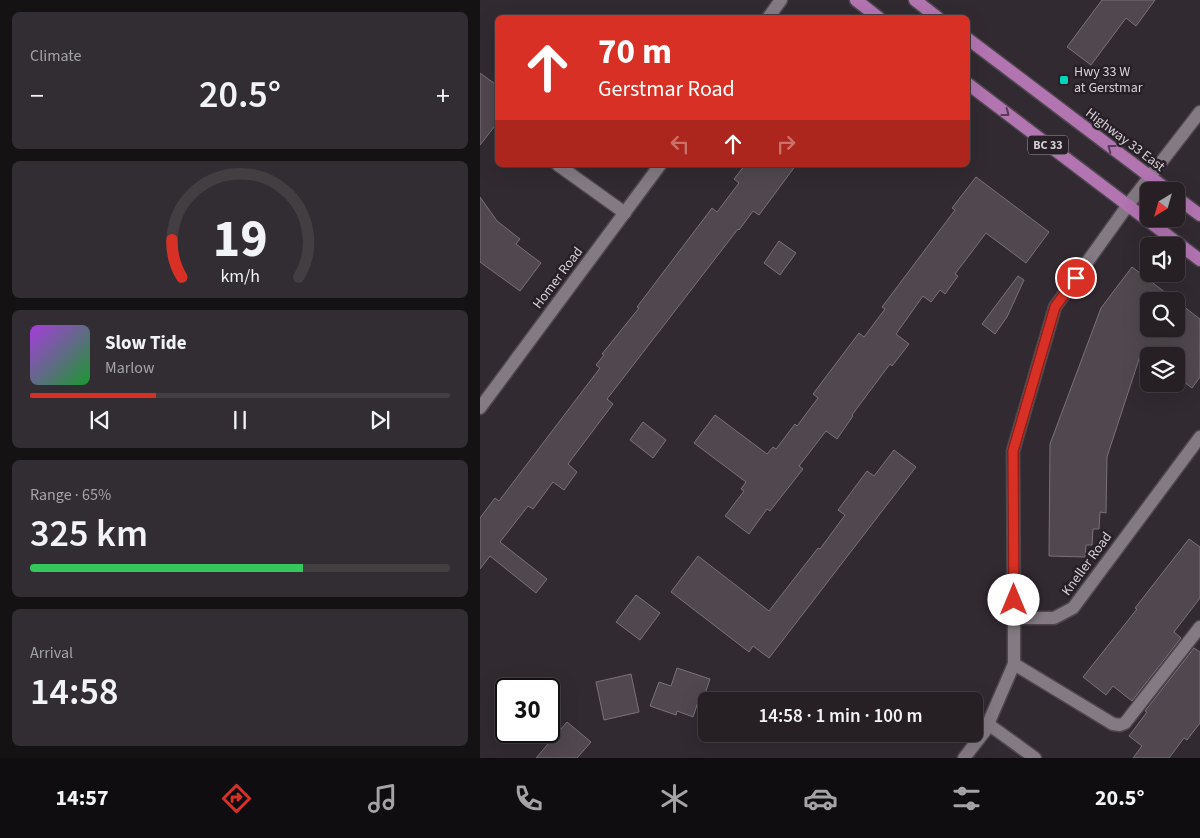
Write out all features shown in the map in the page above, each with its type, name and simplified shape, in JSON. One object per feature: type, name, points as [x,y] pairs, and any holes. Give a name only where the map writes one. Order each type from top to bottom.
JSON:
[{"type":"main road","points":[[856,0],[875,15]]},
{"type":"main road","points":[[915,0],[934,15]]},
{"type":"main road","name":"Highway 33 East","points":[[970,41],[1157,182]]},
{"type":"main road","name":"BC 33","points":[[970,86],[1200,260]]},
{"type":"main road","points":[[1185,204],[1200,215]]},
{"type":"street","points":[[770,15],[781,0]]},
{"type":"street","points":[[964,758],[985,731],[1014,664],[1013,451],[1055,307],[1128,205],[1200,112]]},
{"type":"street","points":[[561,167],[625,212]]},
{"type":"street","name":"Homer Road","points":[[480,408],[659,167]]},
{"type":"street","name":"Kneller Road","points":[[1014,618],[1054,618],[1073,608],[1200,437]]},
{"type":"street","points":[[1014,664],[1113,724],[1120,725],[1125,723],[1200,627]]},
{"type":"street","points":[[988,724],[1035,758]]},
{"type":"building","points":[[1102,0],[1155,0],[1136,26],[1126,18],[1091,65],[1067,47]]},
{"type":"building","points":[[480,73],[495,84],[495,126],[480,145]]},
{"type":"building","points":[[743,167],[795,167],[759,215],[753,211],[738,229],[607,399],[613,404],[568,464],[577,472],[564,490],[553,482],[533,509],[528,506],[500,542],[547,579],[536,593],[490,556],[480,569],[480,518],[495,498],[499,501],[600,368],[596,365],[604,355],[602,354],[639,308],[637,307],[712,208],[717,212],[739,183],[734,179]]},
{"type":"building","points":[[976,177],[1049,232],[1026,263],[986,233],[955,274],[958,276],[945,294],[940,290],[931,302],[923,296],[896,334],[909,344],[892,366],[890,364],[852,415],[837,439],[826,431],[799,466],[803,469],[770,511],[767,509],[749,534],[725,516],[744,491],[741,489],[746,482],[694,443],[715,415],[767,454],[773,447],[776,449],[795,424],[797,426],[818,398],[813,394],[859,333],[864,337],[885,309],[882,307],[955,210],[952,208]]},
{"type":"building","points":[[480,197],[497,221],[520,239],[516,244],[541,263],[520,291],[480,262]]},
{"type":"building","points":[[779,241],[796,253],[780,275],[764,263]]},
{"type":"building","points":[[1132,267],[1140,273],[1140,282],[1152,282],[1165,292],[1140,292],[1140,337],[1185,337],[1185,308],[1200,319],[1200,377],[1192,388],[1185,383],[1185,347],[1140,347],[1140,356],[1107,457],[1106,513],[1100,512],[1099,529],[1093,529],[1092,545],[1086,545],[1085,557],[1049,556],[1050,444],[1101,308]]},
{"type":"building","points":[[1018,276],[1024,280],[1007,317],[995,334],[982,324]]},
{"type":"building","points":[[643,422],[666,440],[653,458],[630,440]]},
{"type":"building","points":[[894,450],[916,467],[769,658],[753,646],[749,652],[671,592],[698,556],[769,611],[818,548],[820,549],[845,515],[838,510],[867,471],[874,476]]},
{"type":"building","points":[[1189,539],[1200,547],[1200,598],[1174,632],[1181,638],[1132,701],[1113,686],[1106,695],[1083,677]]},
{"type":"building","points":[[636,595],[660,613],[640,640],[616,622]]},
{"type":"building","points":[[1194,648],[1200,652],[1200,723],[1187,740],[1184,738],[1169,758],[1133,758],[1142,746],[1129,736],[1147,712],[1145,711]]},
{"type":"building","points":[[677,668],[710,679],[706,692],[698,692],[698,702],[693,717],[677,711],[676,715],[650,706],[659,682],[671,686]]},
{"type":"building","points":[[631,674],[639,712],[604,720],[596,682]]},
{"type":"building","points":[[567,722],[591,742],[577,758],[536,758],[549,743],[560,743],[560,730]]},
{"type":"place","name":"Hwy 33 W at Gerstmar","points":[[1064,80]]},
{"type":"route","points":[[1014,600],[1013,451],[1055,307],[1076,278]]}]
